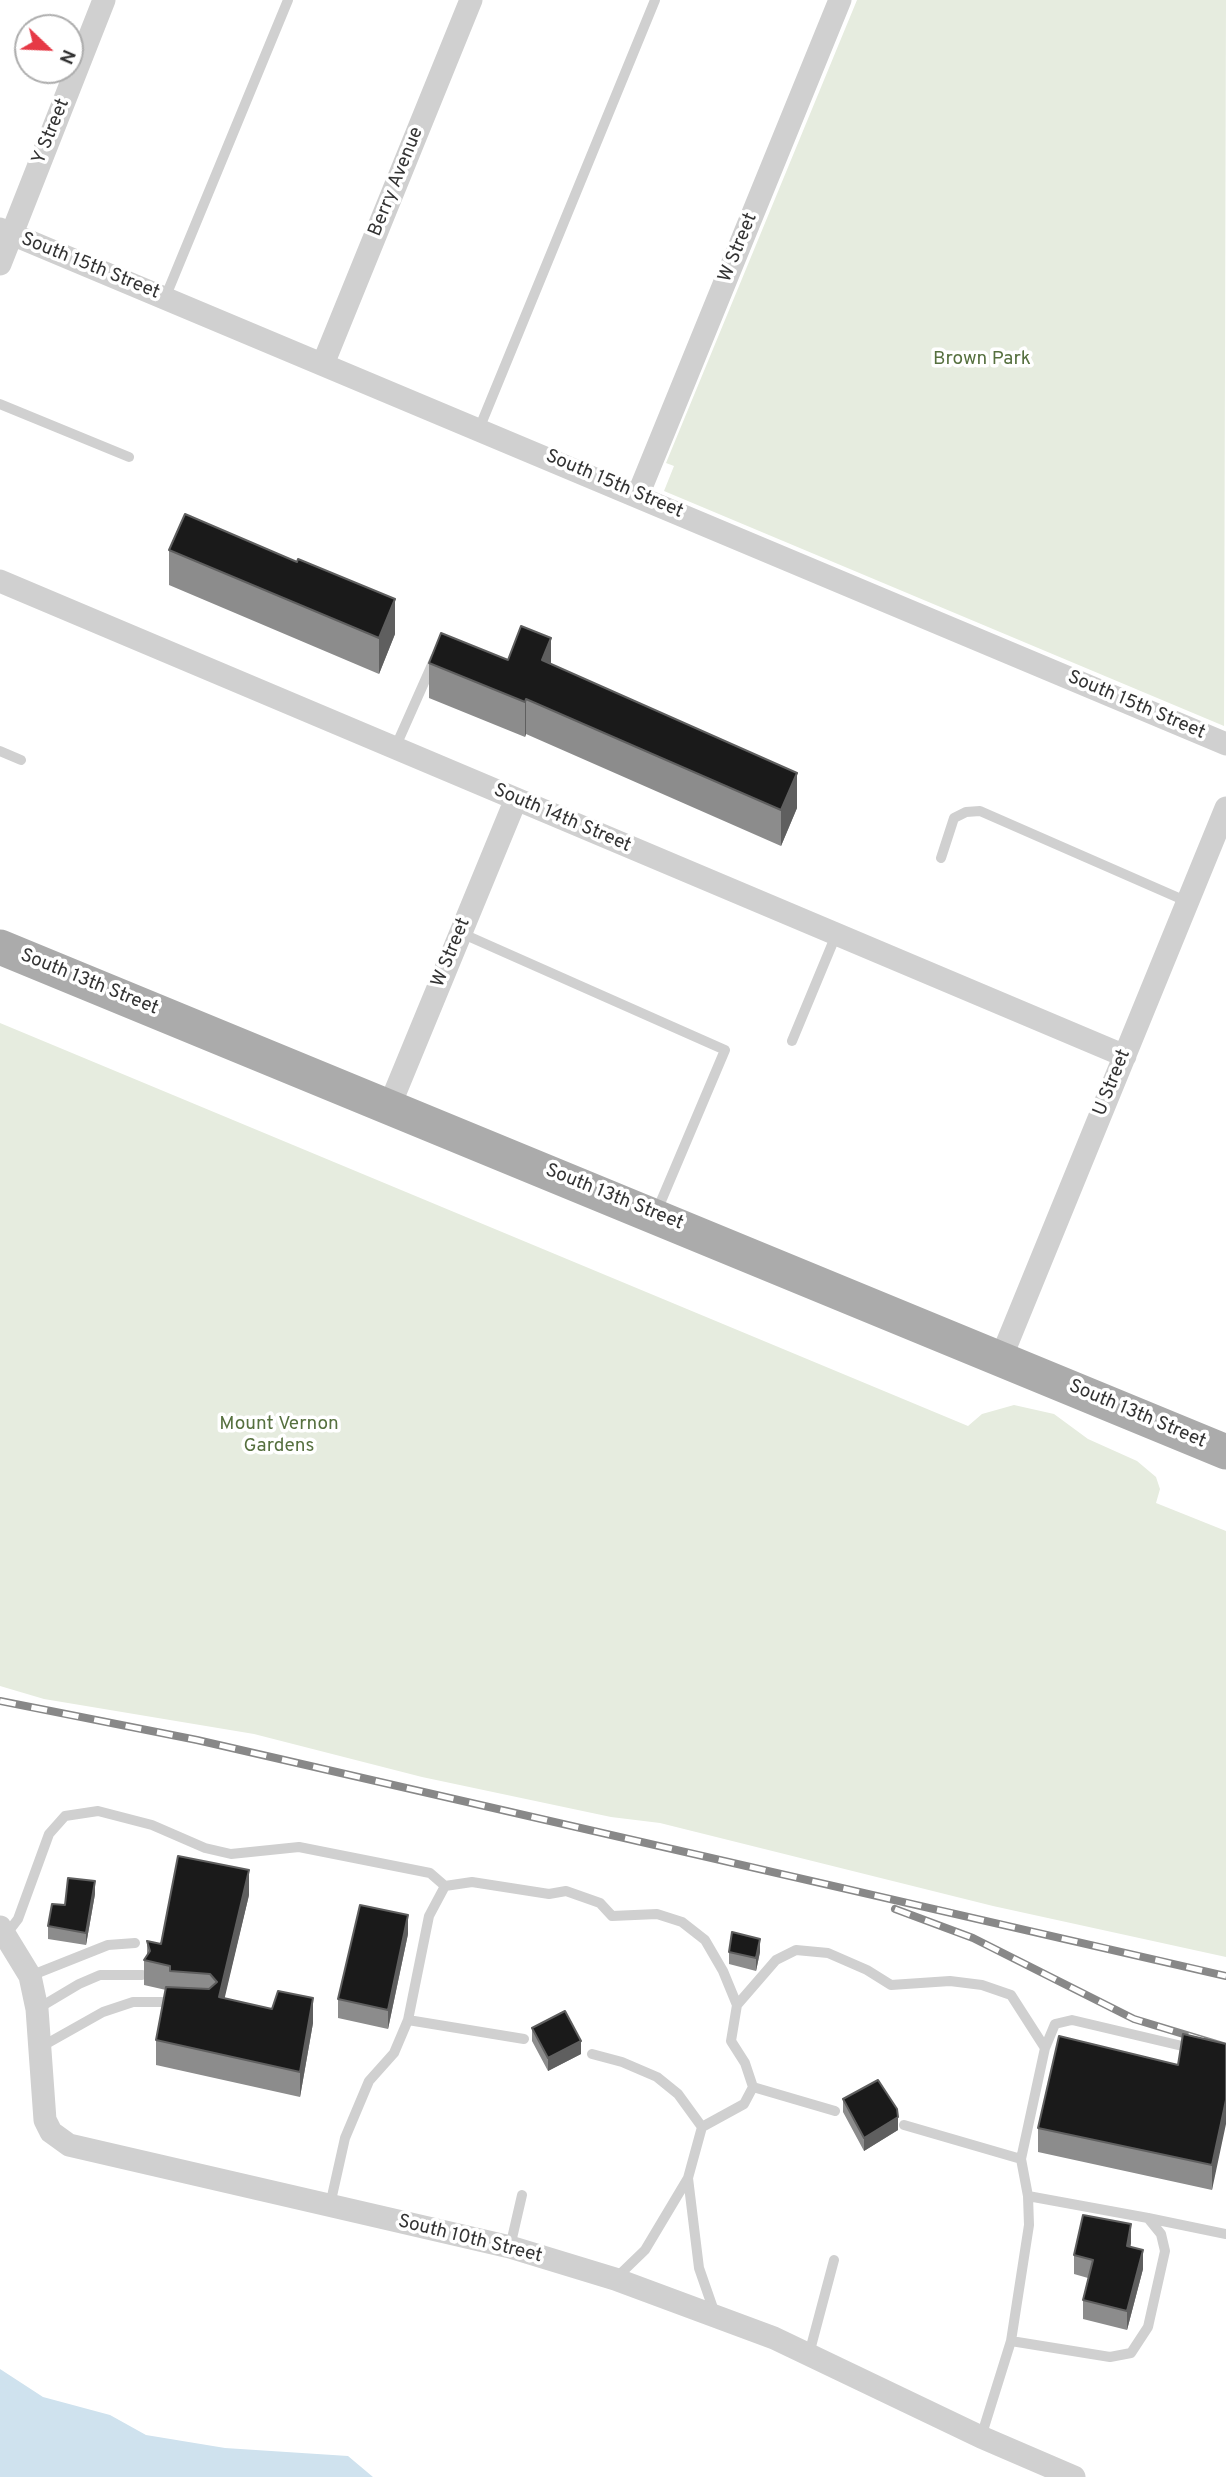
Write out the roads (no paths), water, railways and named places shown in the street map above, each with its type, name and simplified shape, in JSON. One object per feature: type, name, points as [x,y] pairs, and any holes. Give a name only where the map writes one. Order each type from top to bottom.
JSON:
[{"type":"main road","name":"South 13th Street","points":[[0,947],[1226,1452]]},
{"type":"street","name":"Y Street","points":[[0,264],[6,232],[104,0]]},
{"type":"street","name":"Berry Avenue","points":[[323,364],[471,0]]},
{"type":"street","name":"W Street","points":[[638,495],[840,0]]},
{"type":"street","name":"South 15th Street","points":[[6,232],[1226,744]]},
{"type":"street","name":"South 14th Street","points":[[0,581],[1125,1056]]},
{"type":"street","name":"W Street","points":[[389,1107],[516,799]]},
{"type":"street","name":"U Street","points":[[1001,1358],[1226,808]]},
{"type":"street","name":"South 10th Street","points":[[3,1931],[30,1976],[37,2009],[45,2120],[59,2140],[69,2145],[510,2247],[615,2279],[715,2314],[809,2354],[981,2437],[1074,2477]]},
{"type":"lane","points":[[166,298],[288,0]]},
{"type":"lane","points":[[479,429],[656,0]]},
{"type":"lane","points":[[0,404],[129,457]]},
{"type":"lane","points":[[394,748],[441,643]]},
{"type":"lane","points":[[0,751],[21,760]]},
{"type":"lane","points":[[942,858],[954,818],[966,812],[980,811],[1188,902]]},
{"type":"lane","points":[[461,933],[725,1050],[655,1215]]},
{"type":"lane","points":[[792,1041],[836,934]]},
{"type":"lane","points":[[3,1931],[18,1919],[49,1835],[65,1816],[98,1811],[152,1825],[205,1848],[230,1854],[299,1847],[430,1873],[445,1886],[472,1882],[549,1894],[566,1891],[600,1903],[612,1916],[657,1914],[682,1922],[705,1940],[723,1971],[737,2005]]},
{"type":"lane","points":[[329,2206],[345,2138],[369,2081],[394,2053],[408,2021],[429,1916],[445,1886]]},
{"type":"lane","points":[[30,1976],[108,1945],[135,1943]]},
{"type":"lane","points":[[615,2279],[645,2250],[688,2178],[702,2127],[744,2104],[753,2087],[745,2063],[731,2041],[737,2005],[776,1959],[796,1950],[828,1953],[867,1970],[891,1985],[950,1982],[982,1985],[1011,1995],[1045,2048]]},
{"type":"lane","points":[[37,2009],[100,1975],[142,1975]]},
{"type":"lane","points":[[39,2048],[103,2012],[133,2002],[182,2003]]},
{"type":"lane","points":[[981,2437],[1011,2341],[1029,2225],[1028,2196],[1021,2159],[1045,2048],[1055,2024],[1072,2020],[1208,2052]]},
{"type":"lane","points":[[408,2021],[524,2039]]},
{"type":"lane","points":[[592,2054],[622,2062],[657,2077],[678,2094],[702,2127]]},
{"type":"lane","points":[[753,2087],[835,2111]]},
{"type":"lane","points":[[904,2125],[1021,2159]]},
{"type":"lane","points":[[688,2178],[699,2268],[715,2314]]},
{"type":"lane","points":[[510,2247],[522,2195]]},
{"type":"lane","points":[[1028,2196],[1226,2234]]},
{"type":"lane","points":[[1011,2341],[1110,2357],[1131,2353],[1148,2327],[1165,2251],[1161,2234],[1148,2218]]},
{"type":"lane","points":[[809,2354],[834,2260]]},
{"type":"water","points":[[0,2369],[43,2397],[110,2415],[146,2435],[225,2448],[348,2456],[373,2477],[0,2477]]},
{"type":"railway","points":[[0,1701],[197,1740],[1226,1976]]},
{"type":"railway","points":[[895,1909],[973,1938],[1134,2019],[1226,2047]]},
{"type":"park label","name":"Brown Park","points":[[982,360]]},
{"type":"park label","name":"Mount Vernon Gardens","points":[[279,1436]]}]
